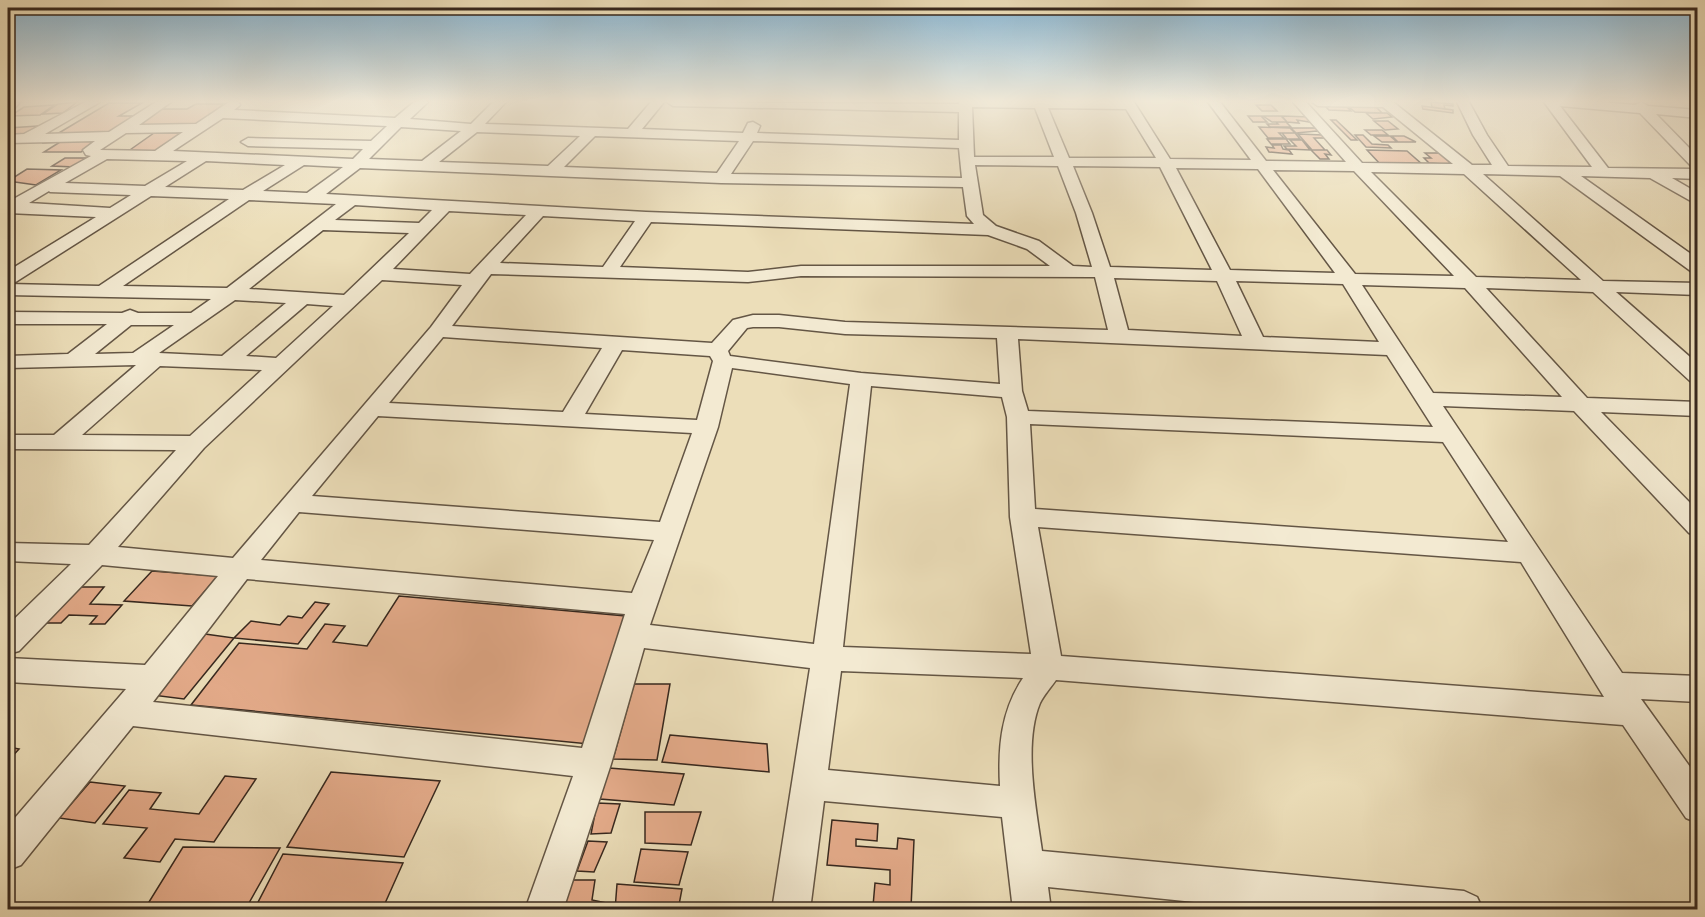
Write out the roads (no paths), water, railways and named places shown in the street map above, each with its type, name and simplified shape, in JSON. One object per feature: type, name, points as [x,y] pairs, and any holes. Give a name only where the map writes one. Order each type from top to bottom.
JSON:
[{"type":"street","points":[[98,145],[90,150],[94,154],[722,178],[970,183]]},
{"type":"street","points":[[159,155],[174,145]]},
{"type":"street","points":[[224,158],[244,145]]},
{"type":"street","points":[[280,161],[306,145]]},
{"type":"street","points":[[334,145],[374,146]]},
{"type":"street","points":[[425,166],[452,145]]},
{"type":"street","points":[[552,171],[578,145]]},
{"type":"street","points":[[722,178],[744,145]]},
{"type":"street","points":[[966,145],[975,216],[990,230]]},
{"type":"street","points":[[1056,145],[1084,212],[1120,336]]},
{"type":"street","points":[[1153,145],[1224,274],[1255,342]]},
{"type":"street","points":[[1247,145],[1350,280],[1393,350],[1529,554],[1612,685],[1698,807]]},
{"type":"street","points":[[1338,145],[1471,283],[1580,404],[1698,527]]},
{"type":"street","points":[[1438,145],[1698,376]]},
{"type":"street","points":[[1486,145],[1503,170]]},
{"type":"street","points":[[1583,145],[1604,173]]},
{"type":"street","points":[[1678,145],[1698,166]]},
{"type":"street","points":[[311,198],[356,164],[374,146]]},
{"type":"street","points":[[9,208],[104,155]]},
{"type":"street","points":[[8,279],[201,158]]},
{"type":"street","points":[[967,161],[1698,174]]},
{"type":"street","points":[[104,291],[299,162]]},
{"type":"street","points":[[1565,172],[1698,268]]},
{"type":"street","points":[[1655,174],[1698,200]]},
{"type":"street","points":[[50,187],[311,198],[646,217],[990,230],[1034,245],[1069,272]]},
{"type":"street","points":[[61,441],[147,359],[194,319],[231,294],[350,201]]},
{"type":"street","points":[[8,643],[96,555],[196,443],[378,274],[445,206]]},
{"type":"street","points":[[9,208],[114,213]]},
{"type":"street","points":[[8,853],[126,712],[292,503],[438,331],[480,274],[539,211]]},
{"type":"street","points":[[608,272],[646,217]]},
{"type":"street","points":[[319,225],[423,228]]},
{"type":"street","points":[[378,274],[608,272],[748,277],[801,271],[1103,272],[1698,290]]},
{"type":"street","points":[[8,290],[231,294],[350,300]]},
{"type":"street","points":[[73,361],[160,293]]},
{"type":"street","points":[[228,361],[303,298]]},
{"type":"street","points":[[8,318],[194,319]]},
{"type":"street","points":[[544,909],[594,764],[642,604],[670,532],[706,427],[720,355],[740,324],[753,321],[779,321],[845,328],[1120,336],[1393,350]]},
{"type":"street","points":[[438,331],[616,342],[720,355],[1015,404],[1450,435]]},
{"type":"street","points":[[1007,333],[1015,404],[1023,517],[1048,667],[1024,704],[1018,735],[1018,803],[1032,909]]},
{"type":"street","points":[[570,420],[616,342]]},
{"type":"street","points":[[8,362],[147,359],[280,364]]},
{"type":"street","points":[[791,909],[826,658],[861,379]]},
{"type":"street","points":[[1426,399],[1698,409]]},
{"type":"street","points":[[372,409],[706,427]]},
{"type":"street","points":[[8,442],[196,443]]},
{"type":"street","points":[[292,503],[670,532]]},
{"type":"street","points":[[1023,517],[1529,554]]},
{"type":"street","points":[[8,552],[96,555],[642,604]]},
{"type":"street","points":[[634,635],[826,658],[1048,667],[1632,712]]},
{"type":"street","points":[[8,670],[152,678]]},
{"type":"street","points":[[1612,685],[1698,689]]},
{"type":"street","points":[[126,712],[594,764]]},
{"type":"street","points":[[808,784],[1018,803]]},
{"type":"street","points":[[1028,867],[1464,909]]}]
